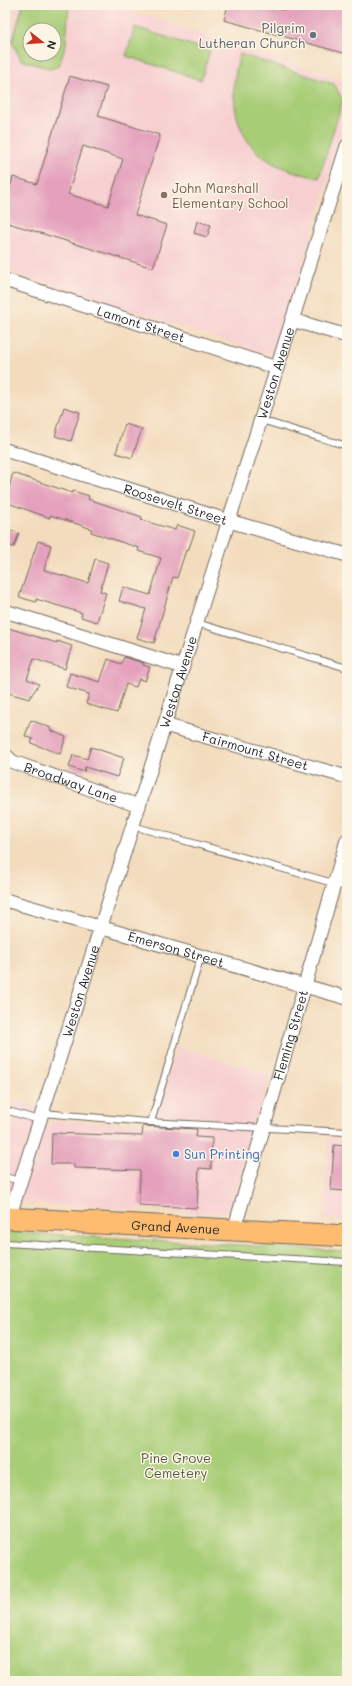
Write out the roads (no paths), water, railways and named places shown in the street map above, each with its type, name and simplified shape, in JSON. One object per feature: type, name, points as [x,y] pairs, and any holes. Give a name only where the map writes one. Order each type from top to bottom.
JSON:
[{"type":"main road","name":"Grand Avenue","points":[[7,1218],[347,1236]]},
{"type":"street","name":"Weston Avenue","points":[[7,1218],[41,1117],[101,928],[347,146]]},
{"type":"street","name":"Lamont Street","points":[[5,280],[277,368]]},
{"type":"street","points":[[292,320],[347,336]]},
{"type":"street","name":"Roosevelt Street","points":[[5,450],[229,521],[347,556]]},
{"type":"street","points":[[5,611],[183,667]]},
{"type":"street","name":"Fairmount Street","points":[[165,725],[347,777]]},
{"type":"street","name":"Broadway Lane","points":[[5,755],[13,762],[139,806]]},
{"type":"street","name":"Fleming Street","points":[[234,1230],[262,1128],[347,840]]},
{"type":"street","name":"Emerson Street","points":[[5,900],[347,998]]},
{"type":"lane","points":[[261,420],[347,446]]},
{"type":"lane","points":[[197,623],[347,668]]},
{"type":"lane","points":[[133,826],[347,887]]},
{"type":"lane","points":[[151,1122],[201,956]]},
{"type":"lane","points":[[5,1110],[41,1117],[347,1132]]},
{"type":"lane","points":[[5,1177],[20,1181]]},
{"type":"lane","points":[[5,1243],[347,1262]]},
{"type":"place","name":"Pilgrim Lutheran Church","points":[[313,35]]},
{"type":"place","name":"John Marshall Elementary School","points":[[164,195]]},
{"type":"place","name":"Sun Printing","points":[[176,1154]]},
{"type":"park label","name":"Pine Grove Cemetery","points":[[176,1466]]}]
